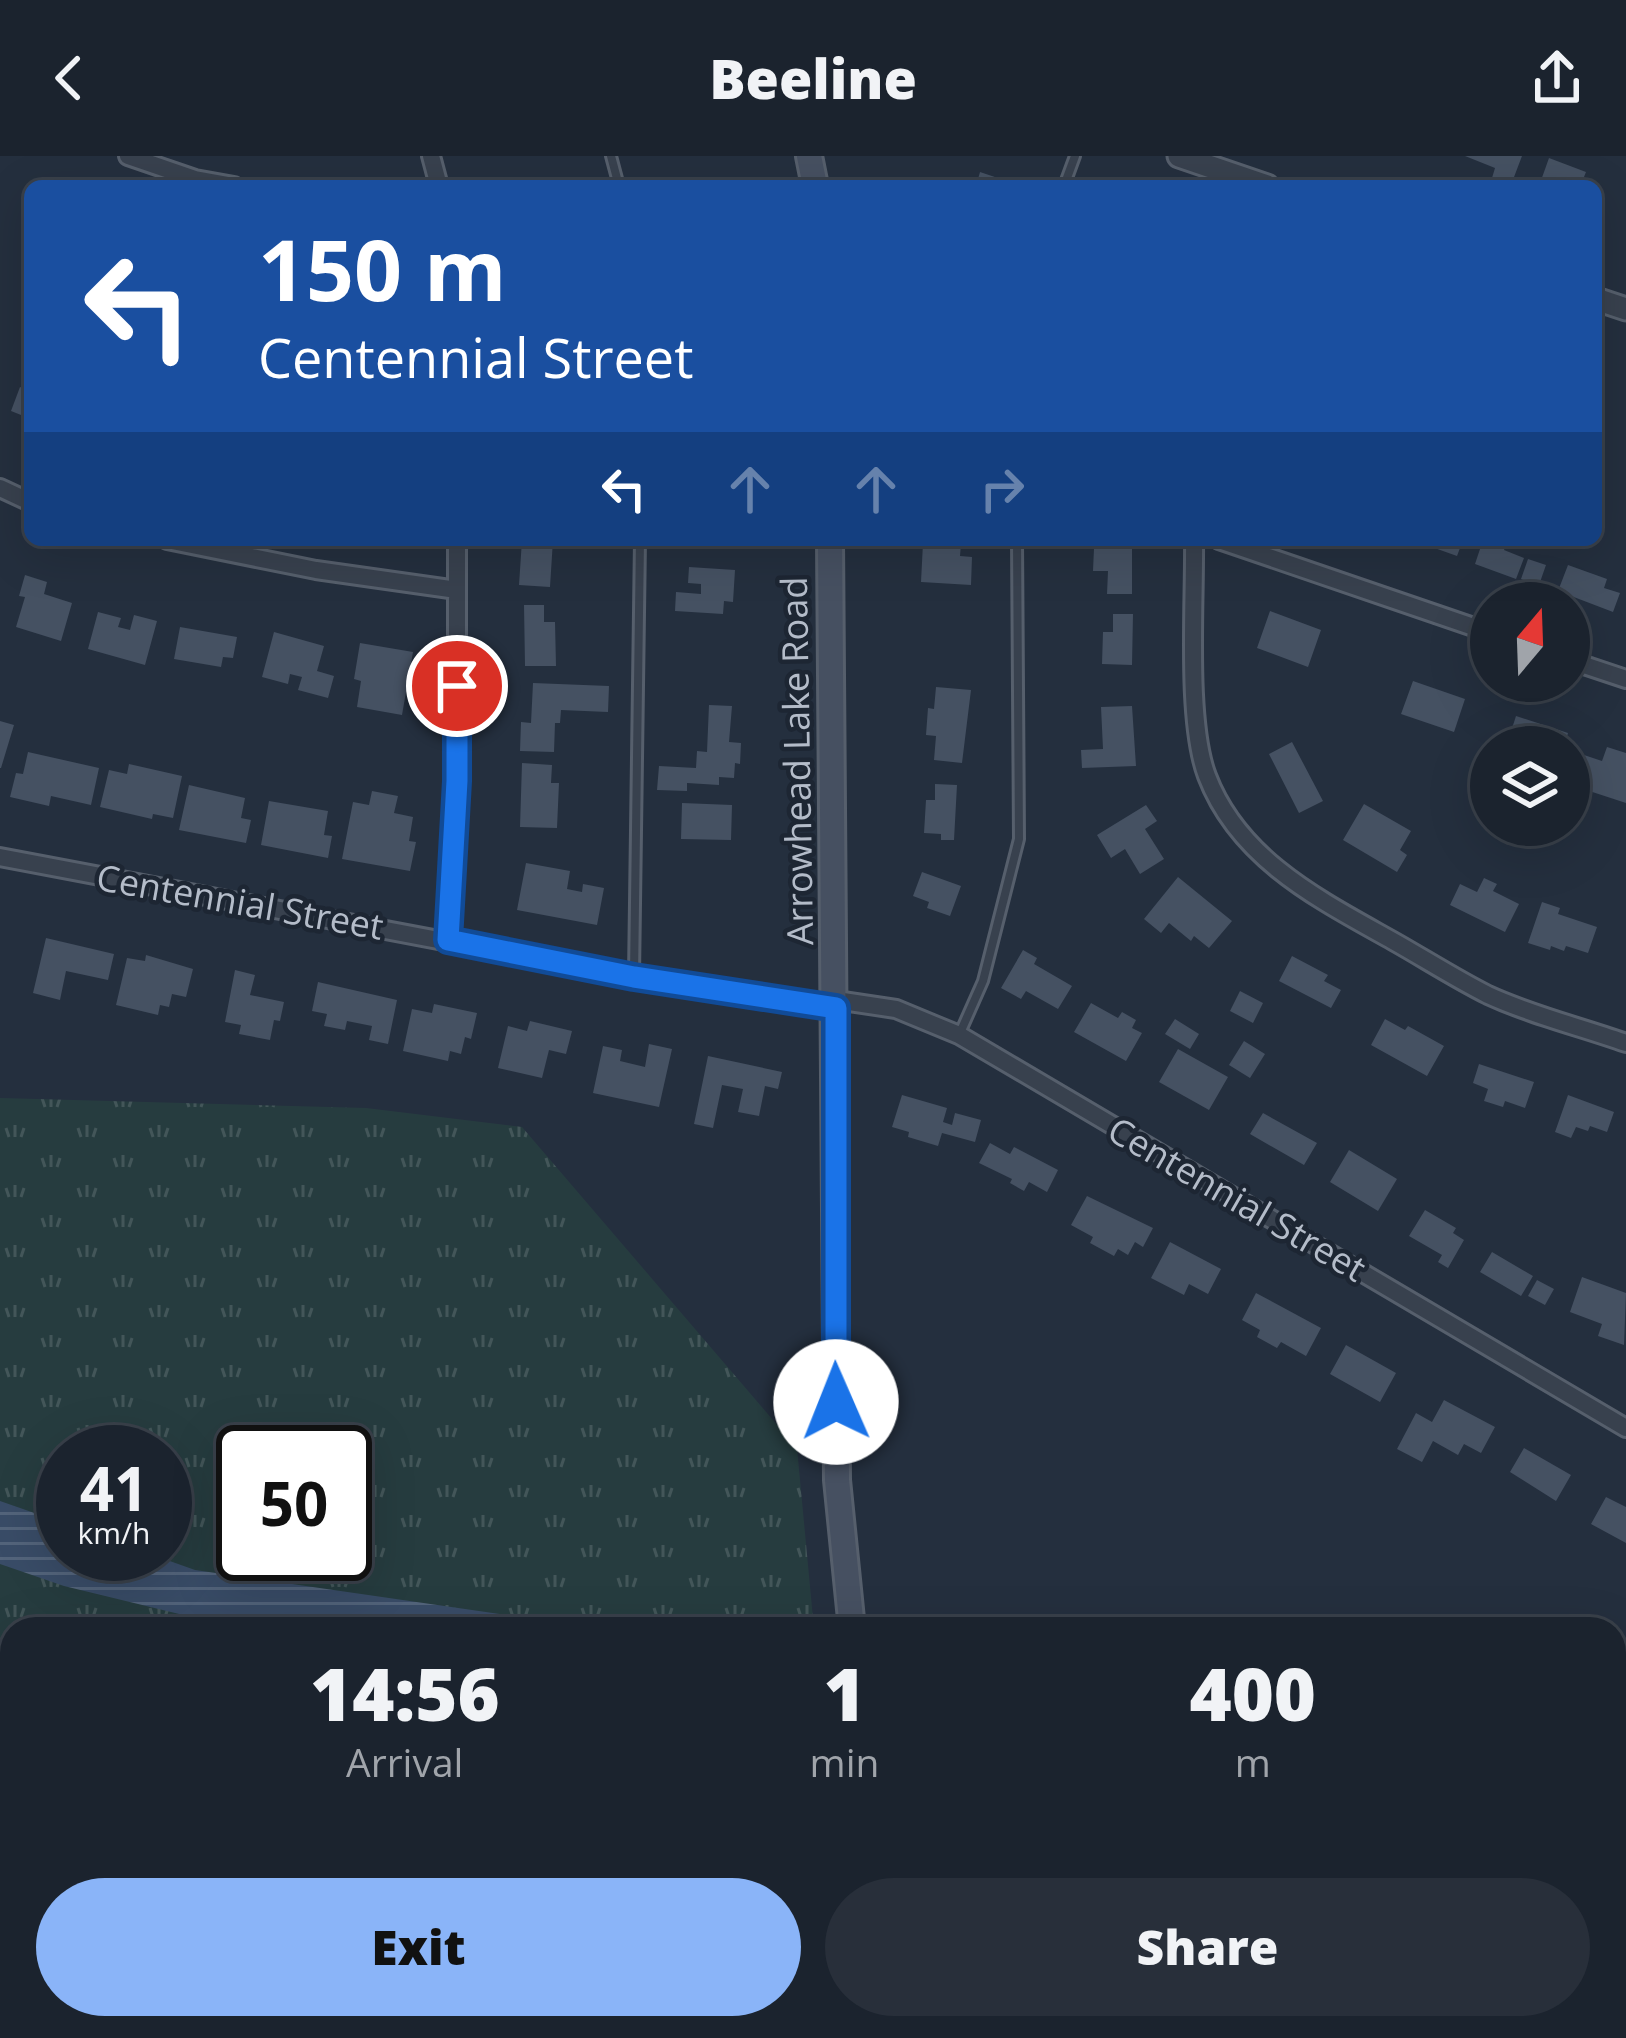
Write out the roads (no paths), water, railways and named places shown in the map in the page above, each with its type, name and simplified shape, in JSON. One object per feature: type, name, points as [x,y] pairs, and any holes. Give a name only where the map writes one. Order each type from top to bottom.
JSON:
[{"type":"main road","name":"Arrowhead Lake Road","points":[[830,546],[837,1480],[851,1617]]},
{"type":"street","points":[[128,156],[201,180]]},
{"type":"street","points":[[1180,156],[1250,180]]},
{"type":"street","points":[[198,546],[457,590]]},
{"type":"street","points":[[448,940],[457,781],[457,546]]},
{"type":"street","points":[[1194,546],[1199,738],[1206,774],[1248,843],[1314,897],[1491,996],[1626,1042]]},
{"type":"street","points":[[1237,546],[1470,626]]},
{"type":"street","points":[[1590,667],[1626,680]]},
{"type":"street","name":"Centennial Street","points":[[0,857],[634,977],[896,1010],[959,1035],[1626,1428]]},
{"type":"lane","points":[[634,977],[640,546]]},
{"type":"lane","points":[[959,1035],[983,981],[1019,838],[1017,546]]},
{"type":"water","points":[[0,1501],[36,1514],[36,1576],[0,1564]]},
{"type":"water","points":[[192,1569],[216,1573],[216,1581],[271,1581],[514,1617],[192,1617],[49,1581],[192,1581]]}]
